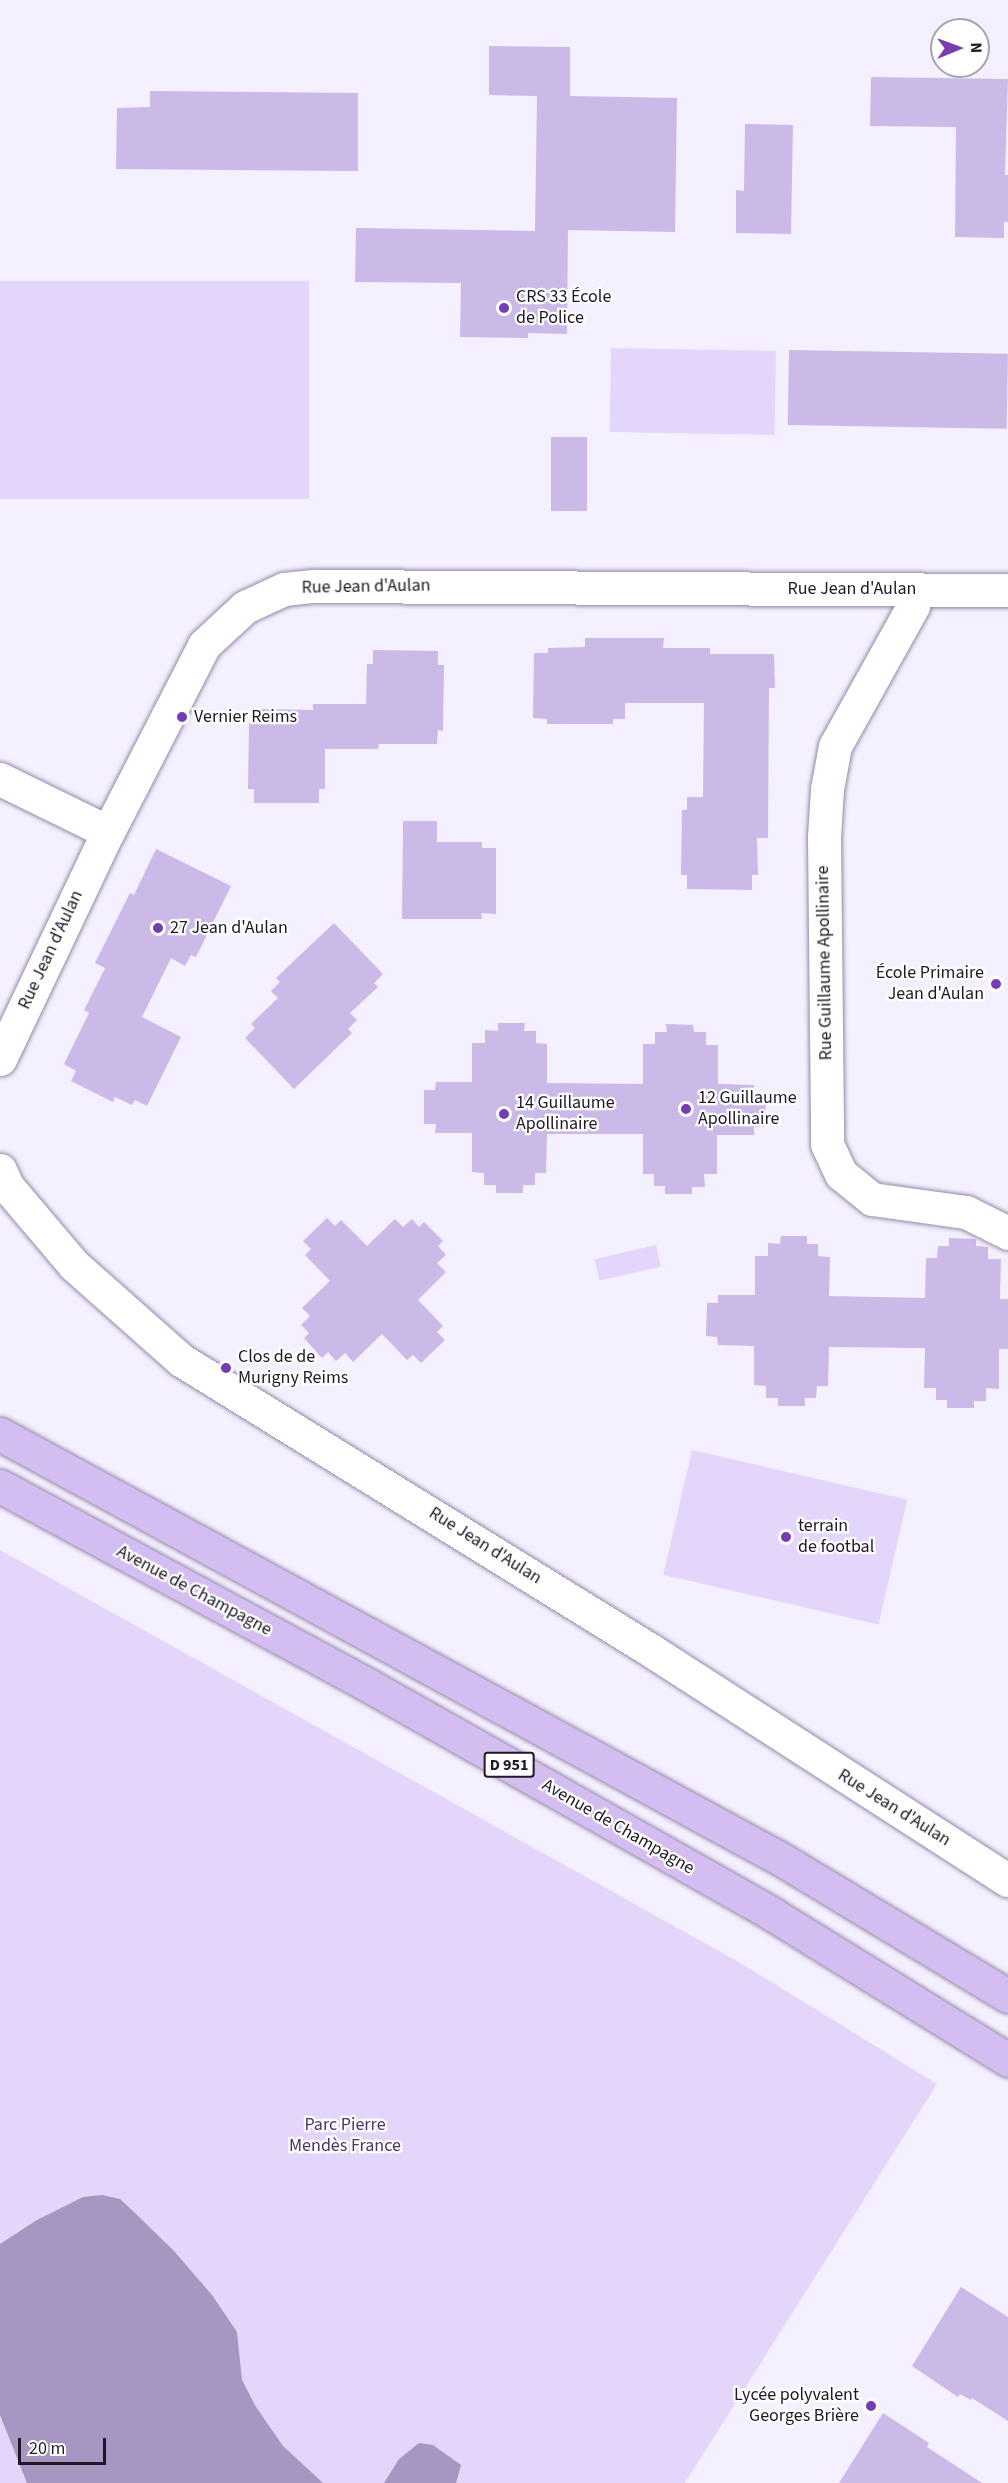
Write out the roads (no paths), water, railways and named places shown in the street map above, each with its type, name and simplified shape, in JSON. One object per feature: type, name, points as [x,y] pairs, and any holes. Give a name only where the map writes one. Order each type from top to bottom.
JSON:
[{"type":"main road","name":"D 951","points":[[0,1434],[779,1858],[1008,1996]]},
{"type":"main road","name":"Avenue de Champagne","points":[[0,1486],[368,1685],[772,1914],[1008,2060]]},
{"type":"street","name":"Rue Jean d'Aulan","points":[[0,1059],[108,832],[204,645],[245,607],[284,590],[314,586],[1008,590]]},
{"type":"street","name":"Rue Guillaume Apollinaire","points":[[915,590],[913,606],[835,746],[827,789],[824,860],[828,1144],[841,1174],[872,1199],[966,1212],[1008,1233]]},
{"type":"street","points":[[0,779],[108,832]]},
{"type":"street","name":"Rue Jean d'Aulan","points":[[0,1170],[7,1186],[74,1265],[181,1360],[530,1575],[1008,1880]]},
{"type":"place","name":"CRS 33 École de Police","points":[[504,308]]},
{"type":"place","name":"Vernier Reims","points":[[182,717]]},
{"type":"place","name":"27 Jean d'Aulan","points":[[158,928]]},
{"type":"place","name":"École Primaire Jean d'Aulan","points":[[996,984]]},
{"type":"place","name":"12 Guillaume Apollinaire","points":[[686,1109]]},
{"type":"place","name":"14 Guillaume Apollinaire","points":[[504,1114]]},
{"type":"place","name":"Clos de de Murigny Reims","points":[[226,1368]]},
{"type":"place","name":"terrain de footbal","points":[[786,1537]]},
{"type":"place","name":"Lycée polyvalent Georges Brière","points":[[871,2406]]},
{"type":"park label","name":"Parc Pierre Mendès France","points":[[345,2136]]}]
